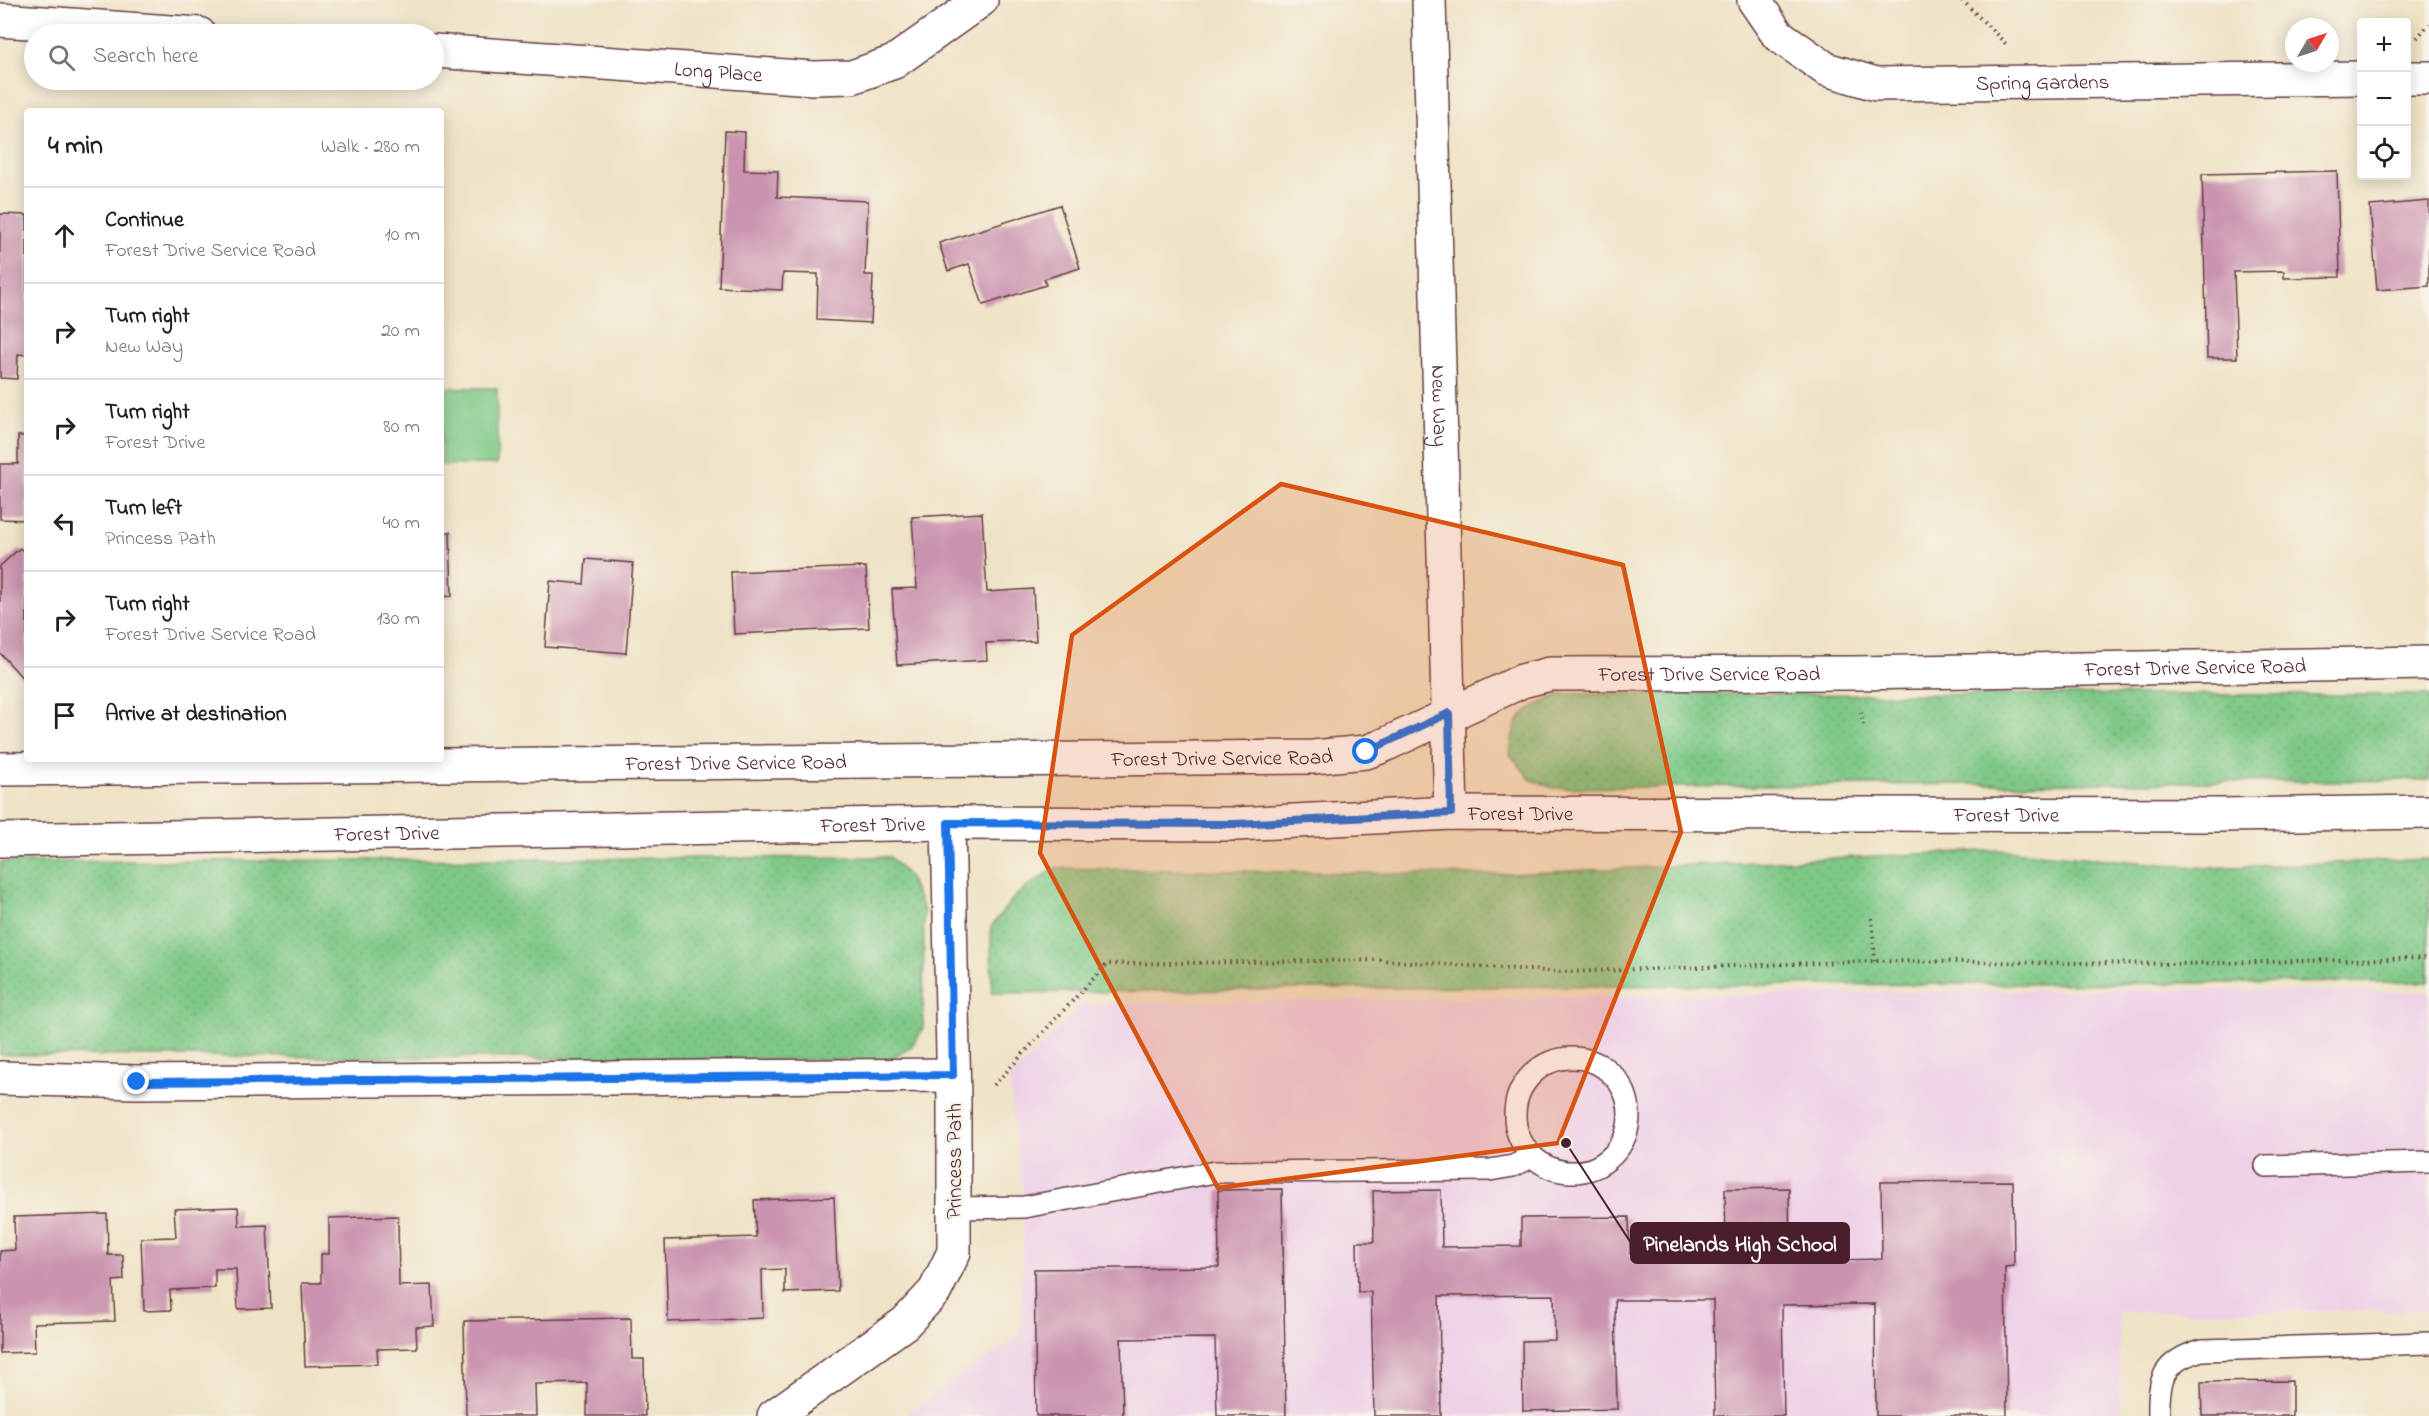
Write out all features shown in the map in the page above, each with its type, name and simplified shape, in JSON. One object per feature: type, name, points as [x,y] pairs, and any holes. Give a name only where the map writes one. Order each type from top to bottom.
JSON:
[{"type":"street","name":"Long Place","points":[[444,52],[813,78],[852,77],[894,62],[981,0]]},
{"type":"street","name":"New Way","points":[[1429,0],[1451,813]]},
{"type":"street","name":"Spring Gardens","points":[[1754,0],[1778,35],[1826,69],[1876,84],[2357,78]]},
{"type":"street","points":[[0,20],[57,24]]},
{"type":"street","points":[[2411,78],[2429,78]]},
{"type":"street","name":"Forest Drive Service Road","points":[[0,769],[1313,757],[1366,752],[1522,681],[1550,674],[1845,673],[2429,663]]},
{"type":"street","name":"Forest Drive","points":[[0,840],[948,823],[1236,824],[1451,813],[2221,815],[2429,812]]},
{"type":"street","name":"Princess Path","points":[[774,1416],[905,1323],[935,1291],[954,1252],[948,823]]},
{"type":"street","points":[[0,1078],[137,1082],[953,1075]]},
{"type":"lane","points":[[1579,1058],[1597,1063],[1612,1074],[1623,1088],[1628,1105],[1629,1124],[1624,1141],[1613,1156],[1599,1166],[1573,1173],[1546,1167],[1532,1157],[1520,1142],[1515,1125],[1515,1107],[1520,1090],[1530,1075],[1545,1064],[1562,1059],[1579,1058]]},
{"type":"lane","points":[[955,1208],[1024,1207],[1215,1172],[1490,1170],[1513,1166],[1532,1157]]},
{"type":"lane","points":[[2266,1166],[2429,1162]]},
{"type":"lane","points":[[2159,1416],[2158,1396],[2164,1373],[2179,1356],[2202,1350],[2429,1343]]},
{"type":"path","points":[[1872,918],[1875,961]]},
{"type":"path","points":[[987,1092],[1107,964],[1381,960],[1562,972],[1875,961],[2174,964],[2429,958]]},
{"type":"highlighted area","points":[[1281,484],[1623,565],[1681,832],[1558,1143],[1218,1188],[1040,853],[1072,635]]},
{"type":"shaded area","points":[[2113,989],[2429,992],[2429,1310],[2119,1312],[2120,1416],[903,1416],[1020,1335],[1024,1207],[1009,1079],[1083,1004]]},
{"type":"green space","points":[[444,388],[497,388],[497,464],[444,465]]},
{"type":"green space","points":[[1562,694],[2429,695],[2429,780],[1553,788],[1530,779],[1510,754],[1518,720],[1530,709]]},
{"type":"green space","points":[[2003,850],[2208,868],[2429,859],[2429,982],[1573,986],[992,993],[991,927],[1015,896],[1055,868],[1487,875]]},
{"type":"green space","points":[[890,857],[908,876],[924,911],[923,1030],[910,1048],[888,1060],[0,1055],[0,862]]},
{"type":"building","points":[[725,131],[745,132],[744,170],[778,171],[777,197],[868,201],[865,275],[873,275],[871,323],[817,320],[818,274],[783,273],[782,290],[719,287]]},
{"type":"building","points":[[2337,171],[2340,277],[2284,278],[2284,271],[2234,272],[2237,358],[2207,358],[2202,174]]},
{"type":"building","points":[[2429,201],[2429,286],[2377,290],[2370,206]]},
{"type":"building","points":[[1060,205],[1080,268],[1044,279],[1046,285],[983,305],[969,264],[948,271],[939,243]]},
{"type":"building","points":[[0,214],[24,215],[24,355],[18,354],[17,379],[0,378]]},
{"type":"building","points":[[18,436],[24,436],[24,520],[0,519],[0,464],[18,464]]},
{"type":"building","points":[[982,513],[987,592],[1033,589],[1036,641],[986,643],[987,660],[897,665],[892,589],[917,588],[912,517]]},
{"type":"building","points":[[444,532],[450,532],[452,596],[444,597]]},
{"type":"building","points":[[20,548],[24,552],[24,680],[0,653],[0,566]]},
{"type":"building","points":[[586,559],[633,563],[626,653],[545,647],[550,581],[584,584]]},
{"type":"building","points":[[866,567],[869,628],[734,634],[731,572]]},
{"type":"building","points":[[2013,1181],[2014,1266],[2005,1267],[2007,1416],[1876,1416],[1875,1304],[1782,1305],[1784,1416],[1715,1416],[1713,1300],[1615,1300],[1617,1409],[1523,1411],[1522,1341],[1555,1340],[1554,1295],[1439,1296],[1441,1416],[1374,1416],[1371,1292],[1358,1292],[1357,1242],[1374,1242],[1373,1191],[1441,1190],[1442,1247],[1521,1246],[1521,1218],[1629,1217],[1630,1254],[1726,1253],[1725,1189],[1789,1188],[1790,1261],[1882,1259],[1881,1182]]},
{"type":"building","points":[[1282,1189],[1286,1416],[1217,1416],[1215,1338],[1121,1339],[1123,1416],[1036,1416],[1034,1269],[1219,1267],[1218,1190]]},
{"type":"building","points":[[834,1197],[838,1291],[785,1293],[785,1269],[762,1270],[763,1318],[668,1322],[665,1240],[756,1237],[754,1200]]},
{"type":"building","points":[[238,1207],[239,1226],[267,1225],[271,1308],[238,1309],[236,1269],[215,1269],[215,1288],[170,1290],[171,1310],[144,1311],[141,1238],[176,1237],[174,1209]]},
{"type":"building","points":[[107,1214],[108,1255],[123,1255],[124,1280],[113,1281],[115,1321],[34,1323],[35,1352],[0,1353],[0,1251],[15,1250],[14,1217]]},
{"type":"building","points":[[398,1216],[399,1286],[432,1285],[434,1326],[416,1327],[417,1348],[377,1349],[378,1364],[305,1366],[302,1283],[321,1283],[321,1254],[329,1254],[329,1218]]},
{"type":"building","points":[[631,1318],[632,1359],[644,1359],[645,1416],[587,1416],[587,1383],[535,1384],[536,1416],[466,1416],[464,1321]]},
{"type":"building","points":[[2292,1381],[2292,1416],[2202,1416],[2201,1382]]},
{"type":"place","name":"Pinelands High School","points":[[1566,1143]]},
{"type":"route","points":[[137,1082],[953,1075],[948,823],[1236,824],[1451,813],[1449,713],[1366,752]]}]
